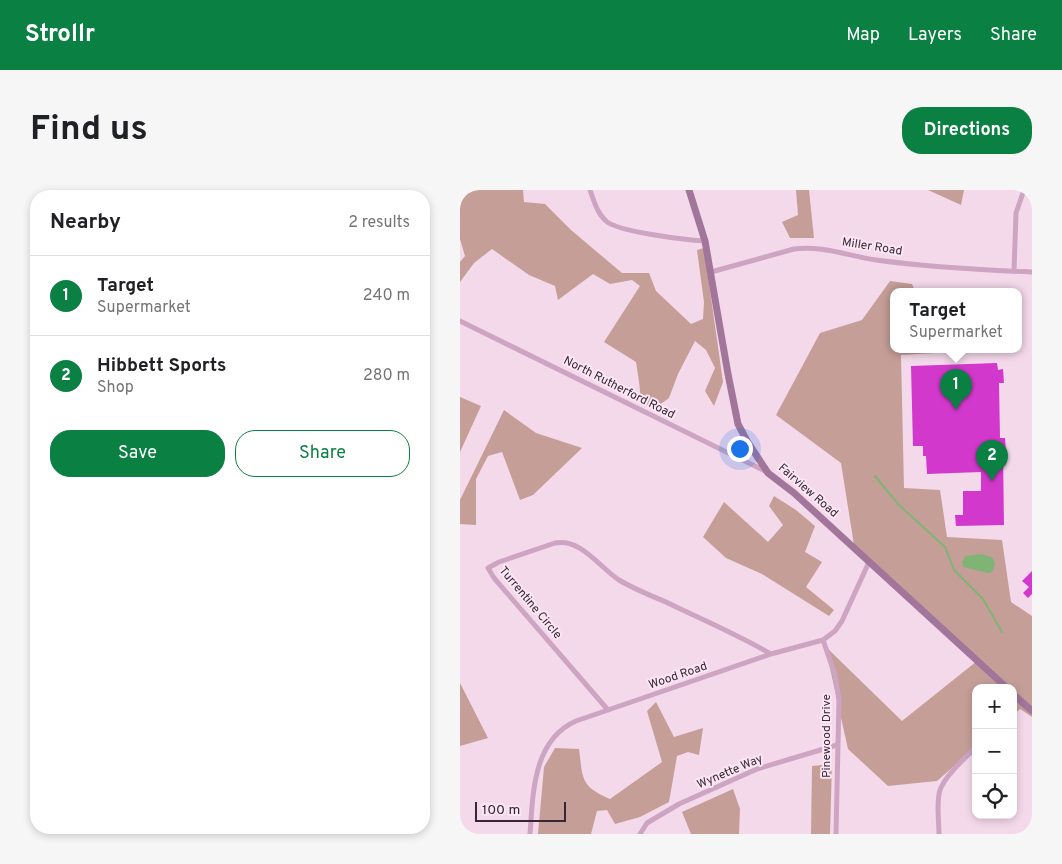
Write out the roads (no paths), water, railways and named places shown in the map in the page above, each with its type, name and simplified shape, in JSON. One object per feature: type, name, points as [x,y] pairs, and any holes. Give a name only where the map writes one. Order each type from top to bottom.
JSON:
[{"type":"street","points":[[590,190],[601,216],[612,225],[628,230],[705,241]]},
{"type":"street","name":"Fairview Road","points":[[689,190],[705,241],[735,414],[747,441],[768,473],[794,492],[1003,684]]},
{"type":"street","points":[[1014,271],[1015,219],[1024,190]]},
{"type":"street","name":"Miller Road","points":[[711,272],[806,247],[877,260],[971,269],[1032,272]]},
{"type":"street","name":"North Rutherford Road","points":[[460,320],[768,473]]},
{"type":"street","name":"Turrentine Circle","points":[[608,710],[494,578],[488,568],[499,562],[555,543],[573,544],[610,573],[629,585],[771,654]]},
{"type":"street","name":"Wood Road","points":[[530,834],[536,776],[550,740],[558,732],[568,724],[608,710],[771,654],[823,640],[835,631],[842,621],[869,562]]},
{"type":"street","name":"Pinewood Drive","points":[[823,640],[838,690],[836,834]]},
{"type":"street","points":[[1019,699],[1032,710]]},
{"type":"street","name":"Wynette Way","points":[[640,834],[647,822],[697,797],[757,770],[837,745]]},
{"type":"street","points":[[939,834],[939,800],[942,786],[972,752]]},
{"type":"waterway","points":[[875,476],[898,504],[945,547],[954,570],[983,599],[1002,632]]},
{"type":"place","name":"Target","points":[[956,410]]},
{"type":"place","name":"Hibbett Sports","points":[[992,481]]}]
